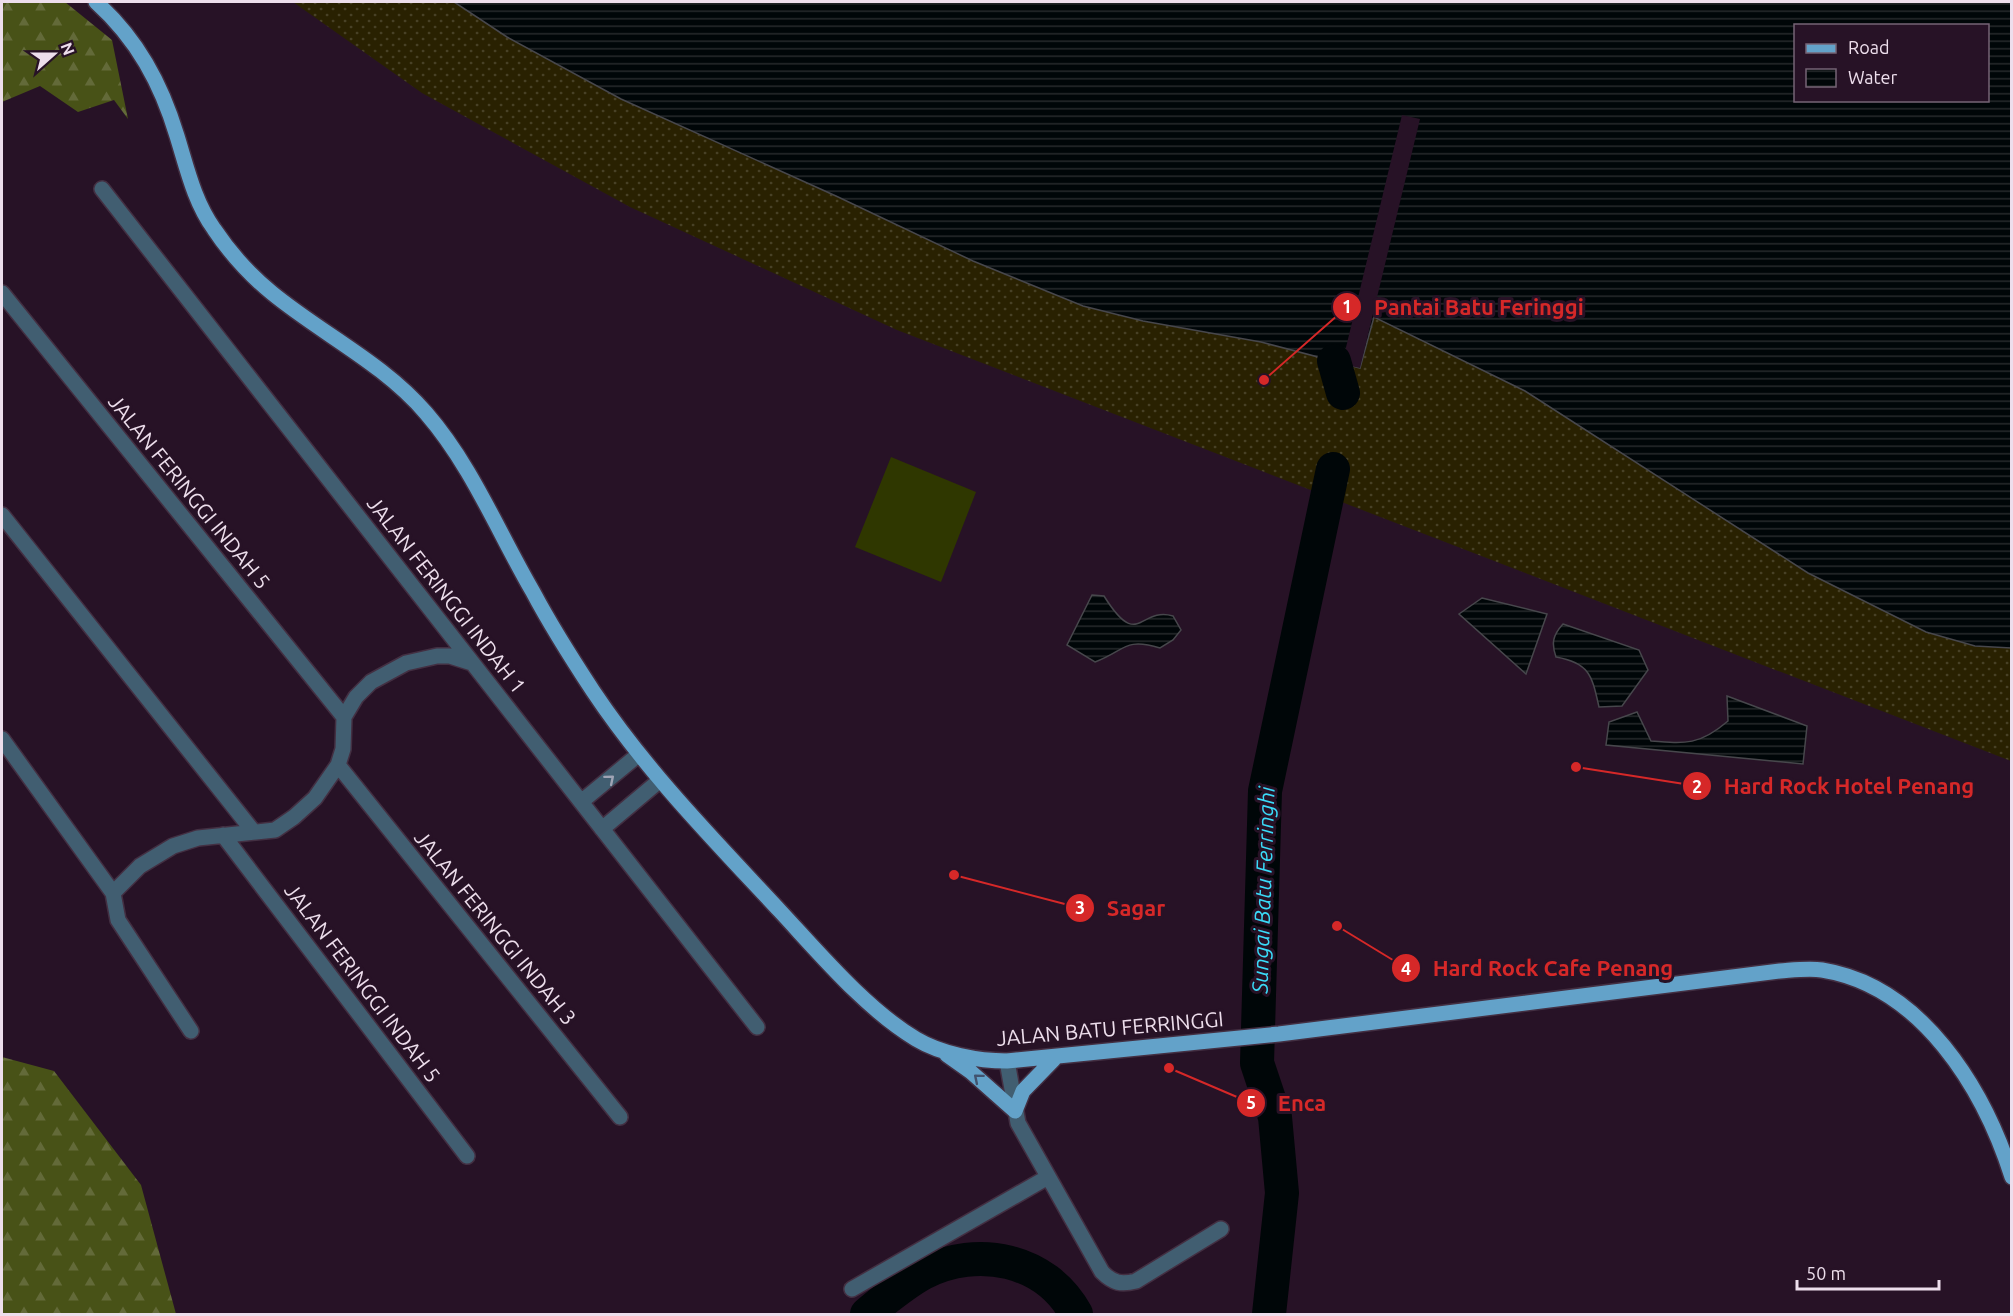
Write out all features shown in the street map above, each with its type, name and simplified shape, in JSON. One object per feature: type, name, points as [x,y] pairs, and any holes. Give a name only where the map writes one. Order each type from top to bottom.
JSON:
[{"type":"main road","name":"JALAN BATU FERRINGGI","points":[[96,2],[134,42],[153,74],[168,110],[188,175],[212,226],[241,264],[267,289],[371,364],[423,410],[441,431],[477,487],[532,592],[592,690],[638,755],[659,781],[818,952],[894,1024],[919,1041],[988,1061],[1006,1061],[1279,1034],[1780,971],[1822,970],[1845,977],[1882,994],[1929,1028],[1952,1054],[1974,1089],[1994,1125],[2012,1177]]},
{"type":"main road","points":[[939,1048],[971,1072],[1015,1111],[1023,1091],[1057,1056]]},
{"type":"street","name":"JALAN FERINGGI INDAH 1","points":[[102,189],[757,1027]]},
{"type":"street","name":"JALAN FERINGGI INDAH 5","points":[[2,293],[344,717]]},
{"type":"street","points":[[2,515],[253,831]]},
{"type":"street","points":[[113,893],[140,866],[173,846],[198,838],[275,830],[294,817],[315,798],[338,765],[343,748],[344,717],[356,697],[371,681],[406,663],[437,656],[450,656],[472,663]]},
{"type":"street","points":[[2,739],[113,893],[118,920],[191,1031]]},
{"type":"street","points":[[581,802],[638,755]]},
{"type":"street","name":"JALAN FERINGGI INDAH 3","points":[[338,765],[620,1117]]},
{"type":"street","points":[[602,829],[659,781]]},
{"type":"street","name":"JALAN FERINGGI INDAH 5","points":[[223,835],[467,1156]]},
{"type":"street","points":[[1006,1061],[1018,1123],[1102,1272],[1111,1281],[1123,1285],[1136,1281],[1221,1229]]},
{"type":"street","points":[[852,1289],[1048,1177]]},
{"type":"green space","points":[[2,2],[65,2],[112,40],[128,119],[114,100],[78,112],[40,86],[2,102]]},
{"type":"green space","points":[[891,457],[976,492],[941,582],[855,547]]},
{"type":"green space","points":[[2,1057],[54,1071],[141,1185],[176,1314],[2,1314]]},
{"type":"sand","points":[[293,2],[454,2],[507,37],[621,99],[973,261],[1083,306],[1143,321],[1261,342],[1359,368],[1374,317],[1525,391],[1975,646],[2011,648],[2011,761],[897,330],[630,207],[422,93]]},
{"type":"water","points":[[454,2],[2011,2],[2011,648],[1975,646],[1926,632],[1808,573],[1525,391],[1374,317],[1360,368],[1261,342],[1143,321],[1083,306],[973,261],[621,99],[507,37]]},
{"type":"water","points":[[1092,595],[1104,596],[1116,613],[1132,624],[1162,615],[1173,616],[1181,630],[1173,640],[1160,648],[1132,645],[1095,662],[1067,645]]},
{"type":"water","points":[[1482,598],[1547,614],[1526,674],[1459,614]]},
{"type":"water","points":[[1563,624],[1639,650],[1648,670],[1622,706],[1599,707],[1591,679],[1583,667],[1556,657],[1554,639]]},
{"type":"water","points":[[1727,696],[1807,726],[1803,764],[1606,745],[1609,722],[1637,712],[1651,741],[1674,743],[1701,739],[1728,721]]},
{"type":"pier","points":[[1402,115],[1420,119],[1360,368],[1342,364]]},
{"type":"waterway","name":"Sungai Batu Ferringhi","points":[[1334,361],[1343,393]]},
{"type":"waterway","name":"Sungai Batu Ferringhi","points":[[1269,1314],[1282,1193],[1275,1117],[1257,1063],[1265,791],[1333,469]]},
{"type":"waterway","name":"Sungai Batu Ferringhi","points":[[867,1314],[923,1273],[944,1264],[988,1259],[1009,1262],[1029,1269],[1047,1280],[1063,1295],[1076,1314]]},
{"type":"place","name":"Pantai Batu Feringgi","points":[[1264,380]]},
{"type":"place","name":"Hard Rock Hotel Penang","points":[[1576,767]]},
{"type":"place","name":"Sagar","points":[[954,875]]},
{"type":"place","name":"Hard Rock Cafe Penang","points":[[1337,926]]},
{"type":"place","name":"Enca","points":[[1169,1068]]}]
